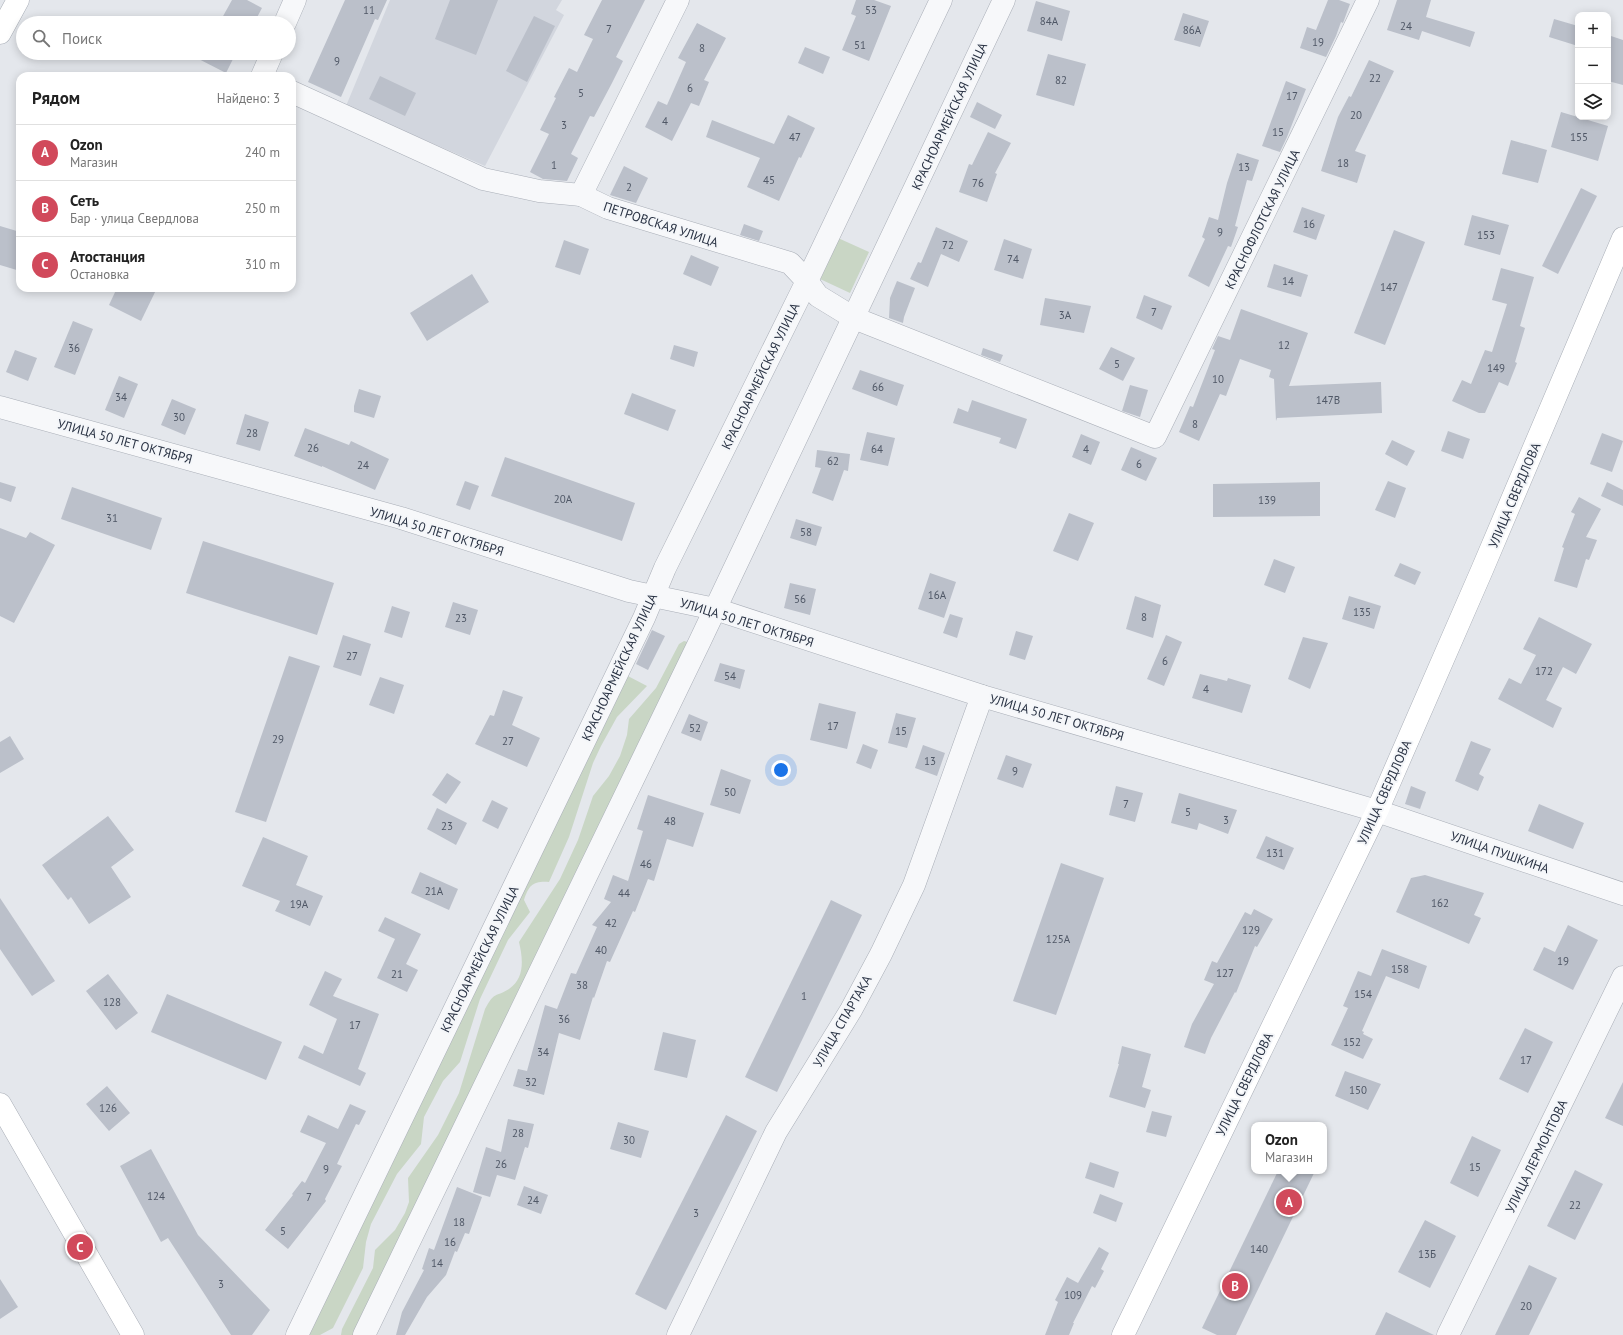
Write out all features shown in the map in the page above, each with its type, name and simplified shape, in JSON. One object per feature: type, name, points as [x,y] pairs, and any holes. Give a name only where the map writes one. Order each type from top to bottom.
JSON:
[{"type":"main road","points":[[0,33],[18,0]]},
{"type":"main road","name":"УЛИЦА СВЕРДЛОВА","points":[[1123,1335],[1377,811],[1482,570],[1623,238]]},
{"type":"main road","points":[[0,1104],[133,1335]]},
{"type":"street","points":[[288,16],[295,0]]},
{"type":"street","points":[[296,94],[483,179],[539,191],[581,195],[678,0]]},
{"type":"street","name":"КРАСНОАРМЕЙСКАЯ УЛИЦА","points":[[297,1335],[654,596],[665,568],[807,281],[941,0]]},
{"type":"street","name":"КРАСНОАРМЕЙСКАЯ УЛИЦА","points":[[364,1335],[715,609],[1004,0]]},
{"type":"street","name":"КРАСНОФЛОТСКАЯ УЛИЦА","points":[[1155,438],[1368,0]]},
{"type":"street","points":[[264,72],[269,60]]},
{"type":"street","name":"ПЕТРОВСКАЯ УЛИЦА","points":[[581,195],[608,208],[790,263],[807,281],[818,296],[854,318],[1155,438]]},
{"type":"street","name":"УЛИЦА 50 ЛЕТ ОКТЯБРЯ","points":[[0,407],[401,518],[629,591],[715,609],[982,696],[1377,811]]},
{"type":"street","name":"УЛИЦА СПАРТАКА","points":[[678,1335],[776,1132],[851,1010],[881,954],[916,878],[982,696]]},
{"type":"street","name":"УЛИЦА ПУШКИНА","points":[[1377,811],[1623,894]]},
{"type":"street","name":"УЛИЦА ЛЕРМОНТОВА","points":[[1448,1335],[1623,977]]},
{"type":"shaded area","points":[[390,0],[562,0],[556,10],[564,15],[485,166],[346,106]]},
{"type":"green space","points":[[838,238],[869,252],[850,293],[820,279]]},
{"type":"green space","points":[[684,641],[688,642],[688,649],[650,719],[355,1335],[341,1335],[342,1329],[373,1268],[375,1250],[395,1230],[405,1213],[409,1202],[408,1178],[438,1135],[459,1093],[485,1009],[493,997],[509,989],[518,979],[522,968],[519,942],[560,879],[578,840],[593,796],[609,776],[620,756],[627,735],[629,719],[656,688],[679,644]]},
{"type":"green space","points":[[624,674],[647,686],[617,717],[601,746],[593,763],[569,837],[549,882],[535,883],[528,891],[524,900],[530,912],[508,940],[480,999],[460,1062],[443,1081],[424,1117],[421,1144],[397,1174],[371,1224],[366,1242],[363,1268],[333,1328],[320,1335],[309,1335]]},
{"type":"building","points":[[232,0],[247,0],[262,8],[258,16],[223,16]]},
{"type":"building","points":[[345,0],[387,0],[378,20],[375,19],[341,97],[308,82]]},
{"type":"building","points":[[450,0],[498,0],[476,55],[435,39]]},
{"type":"building","points":[[602,0],[645,0],[616,57],[623,61],[594,117],[590,116],[571,154],[578,158],[567,181],[543,179],[530,172],[549,134],[540,130],[556,98],[554,97],[569,68],[577,72],[593,39],[584,35]]},
{"type":"building","points":[[856,0],[874,0],[891,6],[869,61],[842,50],[856,16],[851,14]]},
{"type":"building","points":[[1328,0],[1339,0],[1350,4],[1343,23],[1341,22],[1326,57],[1300,48],[1307,27],[1316,30]]},
{"type":"building","points":[[1397,0],[1431,0],[1426,17],[1475,32],[1470,47],[1422,31],[1419,40],[1387,30]]},
{"type":"building","points":[[1036,1],[1070,11],[1062,41],[1027,31]]},
{"type":"building","points":[[1183,13],[1209,21],[1200,47],[1174,40]]},
{"type":"building","points":[[534,16],[555,26],[527,82],[506,71]]},
{"type":"building","points":[[1554,19],[1575,25],[1575,45],[1549,37]]},
{"type":"building","points":[[697,23],[726,38],[704,80],[709,82],[699,106],[691,103],[672,141],[645,127],[658,101],[667,105],[686,62],[678,58]]},
{"type":"building","points":[[1611,36],[1623,40],[1623,85],[1611,82]]},
{"type":"building","points":[[805,47],[830,57],[823,74],[798,63]]},
{"type":"building","points":[[1048,54],[1086,64],[1074,106],[1036,95]]},
{"type":"building","points":[[201,60],[232,60],[226,72]]},
{"type":"building","points":[[1369,60],[1394,71],[1355,151],[1366,155],[1357,183],[1321,171],[1338,117],[1349,96],[1351,97]]},
{"type":"building","points":[[380,76],[416,93],[405,116],[369,99]]},
{"type":"building","points":[[1286,81],[1306,89],[1280,152],[1262,146]]},
{"type":"building","points":[[977,102],[1002,115],[995,129],[970,117]]},
{"type":"building","points":[[1561,112],[1575,116],[1575,120],[1588,120],[1608,126],[1598,161],[1551,147]]},
{"type":"building","points":[[788,115],[815,128],[801,158],[799,157],[779,201],[747,187],[760,158],[706,137],[712,120],[774,144]]},
{"type":"building","points":[[988,132],[1011,143],[995,173],[997,174],[987,202],[959,192],[969,164],[972,165]]},
{"type":"building","points":[[1511,140],[1547,150],[1538,183],[1502,174]]},
{"type":"building","points":[[1237,153],[1259,160],[1252,181],[1247,180],[1235,226],[1238,227],[1231,247],[1228,246],[1209,287],[1188,276],[1205,239],[1202,237],[1209,217],[1218,220],[1227,183]]},
{"type":"building","points":[[624,166],[648,178],[636,203],[610,195]]},
{"type":"building","points":[[1581,188],[1597,196],[1558,274],[1542,266]]},
{"type":"building","points":[[1302,207],[1325,215],[1316,240],[1293,232]]},
{"type":"building","points":[[1472,215],[1509,225],[1500,255],[1464,245]]},
{"type":"building","points":[[744,224],[763,231],[759,241],[740,235]]},
{"type":"building","points":[[0,226],[16,231],[16,270],[0,265]]},
{"type":"building","points":[[936,227],[968,241],[959,262],[941,254],[928,287],[910,279],[918,262],[921,263]]},
{"type":"building","points":[[1394,230],[1425,242],[1385,345],[1354,333]]},
{"type":"building","points":[[1004,239],[1032,249],[1023,279],[994,270]]},
{"type":"building","points":[[564,240],[589,249],[580,275],[555,267]]},
{"type":"building","points":[[691,255],[719,267],[711,286],[683,274]]},
{"type":"building","points":[[1274,264],[1308,275],[1301,297],[1267,287]]},
{"type":"building","points":[[1501,268],[1534,277],[1520,326],[1525,328],[1515,362],[1517,363],[1508,386],[1499,382],[1485,413],[1479,413],[1452,401],[1462,380],[1471,384],[1485,350],[1492,352],[1507,304],[1492,300]]},
{"type":"building","points":[[472,274],[489,302],[427,341],[410,313]]},
{"type":"building","points":[[897,281],[915,288],[903,323],[889,318],[890,298]]},
{"type":"building","points":[[115,292],[155,292],[141,321],[109,305]]},
{"type":"building","points":[[1144,295],[1172,306],[1162,330],[1136,318]]},
{"type":"building","points":[[1045,298],[1091,306],[1084,333],[1040,325]]},
{"type":"building","points":[[1241,309],[1308,333],[1289,386],[1381,382],[1382,413],[1277,418],[1276,421],[1274,379],[1269,377],[1271,370],[1240,359],[1226,396],[1220,394],[1199,441],[1179,432],[1190,406],[1193,407],[1215,350],[1212,349],[1218,336],[1230,340]]},
{"type":"building","points":[[73,321],[93,329],[75,375],[54,367]]},
{"type":"building","points":[[674,345],[698,352],[694,367],[670,359]]},
{"type":"building","points":[[1111,347],[1135,358],[1123,381],[1099,369]]},
{"type":"building","points":[[983,348],[1003,355],[1000,362],[981,355]]},
{"type":"building","points":[[15,350],[37,358],[28,381],[6,372]]},
{"type":"building","points":[[860,370],[904,385],[897,406],[852,389]]},
{"type":"building","points":[[119,376],[138,384],[124,418],[105,410]]},
{"type":"building","points":[[1130,385],[1148,390],[1140,417],[1122,411]]},
{"type":"building","points":[[359,389],[381,396],[374,418],[354,412],[354,406]]},
{"type":"building","points":[[632,393],[676,410],[668,431],[624,414]]},
{"type":"building","points":[[172,399],[196,409],[185,435],[161,425]]},
{"type":"building","points":[[972,400],[1027,419],[1016,449],[999,443],[1001,438],[953,423],[958,408],[968,412]]},
{"type":"building","points":[[245,414],[269,422],[260,451],[236,444]]},
{"type":"building","points":[[305,428],[349,445],[351,441],[389,459],[375,490],[322,466],[294,456]]},
{"type":"building","points":[[1448,431],[1470,439],[1463,459],[1441,451]]},
{"type":"building","points":[[867,432],[895,438],[888,466],[860,460]]},
{"type":"building","points":[[1602,433],[1623,441],[1612,472],[1590,464]]},
{"type":"building","points":[[1081,434],[1100,442],[1091,465],[1072,457]]},
{"type":"building","points":[[1392,440],[1415,451],[1407,466],[1385,454]]},
{"type":"building","points":[[1131,447],[1157,458],[1146,481],[1121,470]]},
{"type":"building","points":[[817,450],[850,454],[848,471],[844,470],[833,501],[812,493],[821,468],[815,467]]},
{"type":"building","points":[[505,457],[635,503],[622,541],[491,496]]},
{"type":"building","points":[[465,481],[479,486],[470,510],[456,505]]},
{"type":"building","points":[[1388,481],[1406,488],[1395,518],[1375,510]]},
{"type":"building","points":[[0,482],[16,487],[11,502],[0,498]]},
{"type":"building","points":[[1320,482],[1320,516],[1213,517],[1213,484]]},
{"type":"building","points":[[1607,482],[1623,490],[1623,506],[1601,496]]},
{"type":"building","points":[[72,487],[162,518],[151,550],[61,519]]},
{"type":"building","points":[[1579,497],[1601,509],[1586,537],[1597,540],[1589,560],[1586,559],[1577,588],[1554,581],[1564,548],[1562,547],[1575,514],[1571,512]]},
{"type":"building","points":[[1069,513],[1094,523],[1078,561],[1053,551]]},
{"type":"building","points":[[796,519],[822,527],[816,546],[790,538]]},
{"type":"building","points":[[0,528],[26,538],[30,532],[55,545],[14,623],[0,616]]},
{"type":"building","points":[[203,541],[334,583],[317,635],[186,593]]},
{"type":"building","points":[[1274,559],[1295,567],[1285,593],[1264,585]]},
{"type":"building","points":[[1400,563],[1421,572],[1415,585],[1394,576]]},
{"type":"building","points":[[930,573],[956,582],[944,618],[918,609]]},
{"type":"building","points":[[790,583],[816,589],[810,615],[784,608]]},
{"type":"building","points":[[1135,596],[1161,605],[1153,638],[1126,629]]},
{"type":"building","points":[[1349,596],[1381,606],[1374,629],[1342,619]]},
{"type":"building","points":[[453,602],[478,610],[470,635],[445,627]]},
{"type":"building","points":[[392,606],[410,612],[402,638],[384,632]]},
{"type":"building","points":[[950,614],[963,618],[957,638],[943,633]]},
{"type":"building","points":[[1539,617],[1592,644],[1576,674],[1563,667],[1546,700],[1562,708],[1553,728],[1498,699],[1509,678],[1521,684],[1536,655],[1523,649]]},
{"type":"building","points":[[652,630],[665,636],[648,670],[636,664]]},
{"type":"building","points":[[1016,631],[1033,636],[1025,660],[1009,655]]},
{"type":"building","points":[[343,635],[371,644],[361,676],[333,667]]},
{"type":"building","points":[[1166,635],[1182,642],[1164,686],[1147,679]]},
{"type":"building","points":[[1303,637],[1328,643],[1310,689],[1288,679]]},
{"type":"building","points":[[289,656],[320,666],[266,822],[235,812]]},
{"type":"building","points":[[720,663],[745,670],[740,689],[714,681]]},
{"type":"building","points":[[1200,674],[1227,681],[1228,678],[1251,685],[1242,713],[1192,698]]},
{"type":"building","points":[[380,677],[404,685],[394,714],[369,705]]},
{"type":"building","points":[[503,690],[523,697],[512,725],[540,738],[527,767],[475,744],[490,715],[494,716]]},
{"type":"building","points":[[819,703],[856,712],[847,749],[810,740]]},
{"type":"building","points":[[896,713],[916,718],[907,748],[888,743]]},
{"type":"building","points":[[689,714],[708,722],[701,741],[681,733]]},
{"type":"building","points":[[10,736],[24,759],[0,773],[0,742]]},
{"type":"building","points":[[1471,741],[1491,749],[1479,774],[1484,777],[1478,791],[1455,781]]},
{"type":"building","points":[[863,744],[878,750],[871,769],[856,763]]},
{"type":"building","points":[[923,745],[945,753],[937,776],[915,768]]},
{"type":"building","points":[[1006,755],[1032,764],[1023,788],[997,779]]},
{"type":"building","points":[[721,769],[751,780],[740,814],[710,805]]},
{"type":"building","points":[[447,773],[461,782],[446,804],[432,795]]},
{"type":"building","points":[[1116,786],[1143,793],[1135,822],[1109,815]]},
{"type":"building","points":[[1411,786],[1426,792],[1420,809],[1405,804]]},
{"type":"building","points":[[1179,793],[1237,810],[1228,834],[1199,823],[1197,830],[1171,823]]},
{"type":"building","points":[[648,795],[704,813],[693,847],[667,839],[654,881],[648,879],[635,912],[633,911],[610,962],[607,961],[594,998],[593,997],[580,1040],[559,1033],[544,1095],[513,1086],[518,1069],[527,1071],[545,1005],[557,1009],[571,973],[576,974],[597,927],[592,925],[611,902],[604,899],[613,875],[628,881],[643,831],[637,829]]},
{"type":"building","points":[[492,800],[508,808],[498,829],[482,821]]},
{"type":"building","points":[[1539,804],[1584,823],[1573,849],[1528,831]]},
{"type":"building","points":[[437,808],[467,823],[456,845],[427,829]]},
{"type":"building","points":[[108,816],[134,850],[111,867],[131,897],[89,924],[71,897],[68,900],[42,865]]},
{"type":"building","points":[[1266,836],[1294,848],[1284,870],[1256,858]]},
{"type":"building","points":[[263,837],[308,856],[296,885],[323,896],[310,926],[275,911],[280,901],[242,886]]},
{"type":"building","points":[[1061,863],[1104,878],[1056,1015],[1013,1001]]},
{"type":"building","points":[[420,872],[458,889],[449,910],[411,893]]},
{"type":"building","points":[[1425,875],[1484,893],[1474,915],[1481,918],[1469,944],[1396,912],[1411,878]]},
{"type":"building","points":[[0,898],[55,981],[32,996],[0,949]]},
{"type":"building","points":[[831,900],[862,915],[777,1092],[745,1077]]},
{"type":"building","points":[[1254,909],[1273,919],[1257,947],[1255,946],[1236,993],[1235,992],[1211,1038],[1205,1054],[1184,1047],[1192,1024],[1214,984],[1204,980],[1212,961],[1217,963],[1245,912],[1251,915]]},
{"type":"building","points":[[385,917],[421,934],[406,964],[418,970],[407,992],[377,978],[395,939],[378,931]]},
{"type":"building","points":[[1568,925],[1598,940],[1573,990],[1533,970],[1544,947],[1555,952]]},
{"type":"building","points":[[1382,949],[1427,966],[1419,989],[1386,976],[1362,1031],[1364,1032],[1363,1034],[1373,1039],[1363,1059],[1331,1045],[1348,1008],[1343,1006],[1358,971],[1371,976]]},
{"type":"building","points":[[325,971],[342,979],[333,996],[379,1014],[358,1069],[366,1073],[360,1086],[298,1058],[304,1045],[323,1054],[337,1019],[309,1005]]},
{"type":"building","points":[[108,974],[138,1013],[116,1030],[86,991]]},
{"type":"building","points":[[167,994],[282,1042],[266,1080],[151,1032]]},
{"type":"building","points":[[1525,1028],[1553,1042],[1528,1093],[1499,1079]]},
{"type":"building","points":[[663,1032],[696,1040],[687,1078],[654,1070]]},
{"type":"building","points":[[1122,1046],[1151,1054],[1142,1087],[1151,1090],[1145,1108],[1109,1097],[1119,1064]]},
{"type":"building","points":[[1345,1071],[1381,1084],[1368,1110],[1335,1096]]},
{"type":"building","points":[[1623,1082],[1623,1126],[1605,1118]]},
{"type":"building","points":[[107,1086],[130,1113],[109,1131],[86,1104]]},
{"type":"building","points":[[350,1104],[366,1111],[359,1125],[356,1124],[337,1164],[342,1166],[325,1199],[326,1201],[288,1249],[265,1230],[293,1195],[292,1194],[302,1181],[305,1183],[326,1143],[300,1132],[308,1115],[338,1129]]},
{"type":"building","points":[[1152,1111],[1172,1116],[1166,1137],[1146,1132]]},
{"type":"building","points":[[726,1115],[757,1131],[666,1310],[635,1294]]},
{"type":"building","points":[[508,1119],[534,1124],[528,1148],[525,1147],[515,1180],[497,1175],[490,1197],[473,1192],[486,1147],[501,1152]]},
{"type":"building","points":[[618,1122],[649,1131],[641,1158],[610,1149]]},
{"type":"building","points":[[1472,1136],[1501,1150],[1478,1197],[1450,1183]]},
{"type":"building","points":[[151,1149],[198,1235],[270,1310],[252,1335],[231,1335],[168,1238],[161,1242],[120,1166]]},
{"type":"building","points":[[1090,1162],[1119,1172],[1114,1188],[1085,1178]]},
{"type":"building","points":[[1575,1170],[1603,1184],[1575,1240],[1547,1226]]},
{"type":"building","points":[[1277,1174],[1314,1174],[1236,1335],[1217,1335],[1202,1328]]},
{"type":"building","points":[[524,1186],[548,1195],[541,1214],[517,1205]]},
{"type":"building","points":[[457,1187],[482,1197],[469,1234],[465,1233],[457,1252],[455,1251],[446,1275],[427,1297],[405,1335],[396,1335],[402,1312],[424,1270],[422,1269],[429,1248],[434,1250]]},
{"type":"building","points":[[1100,1194],[1123,1203],[1116,1222],[1093,1213]]},
{"type":"building","points":[[1425,1220],[1456,1236],[1430,1288],[1398,1272]]},
{"type":"building","points":[[1099,1247],[1109,1253],[1101,1269],[1104,1271],[1095,1288],[1092,1286],[1073,1323],[1069,1335],[1045,1335],[1058,1302],[1055,1300],[1067,1277],[1078,1283]]},
{"type":"building","points":[[1529,1265],[1557,1278],[1529,1335],[1495,1335]]},
{"type":"building","points":[[0,1279],[18,1307],[0,1319]]},
{"type":"building","points":[[1386,1312],[1434,1335],[1375,1335]]},
{"type":"place","name":"Ozon","points":[[1289,1202]]},
{"type":"place","name":"Атостанция","points":[[80,1247]]},
{"type":"place","name":"Сеть","points":[[1235,1286]]}]
